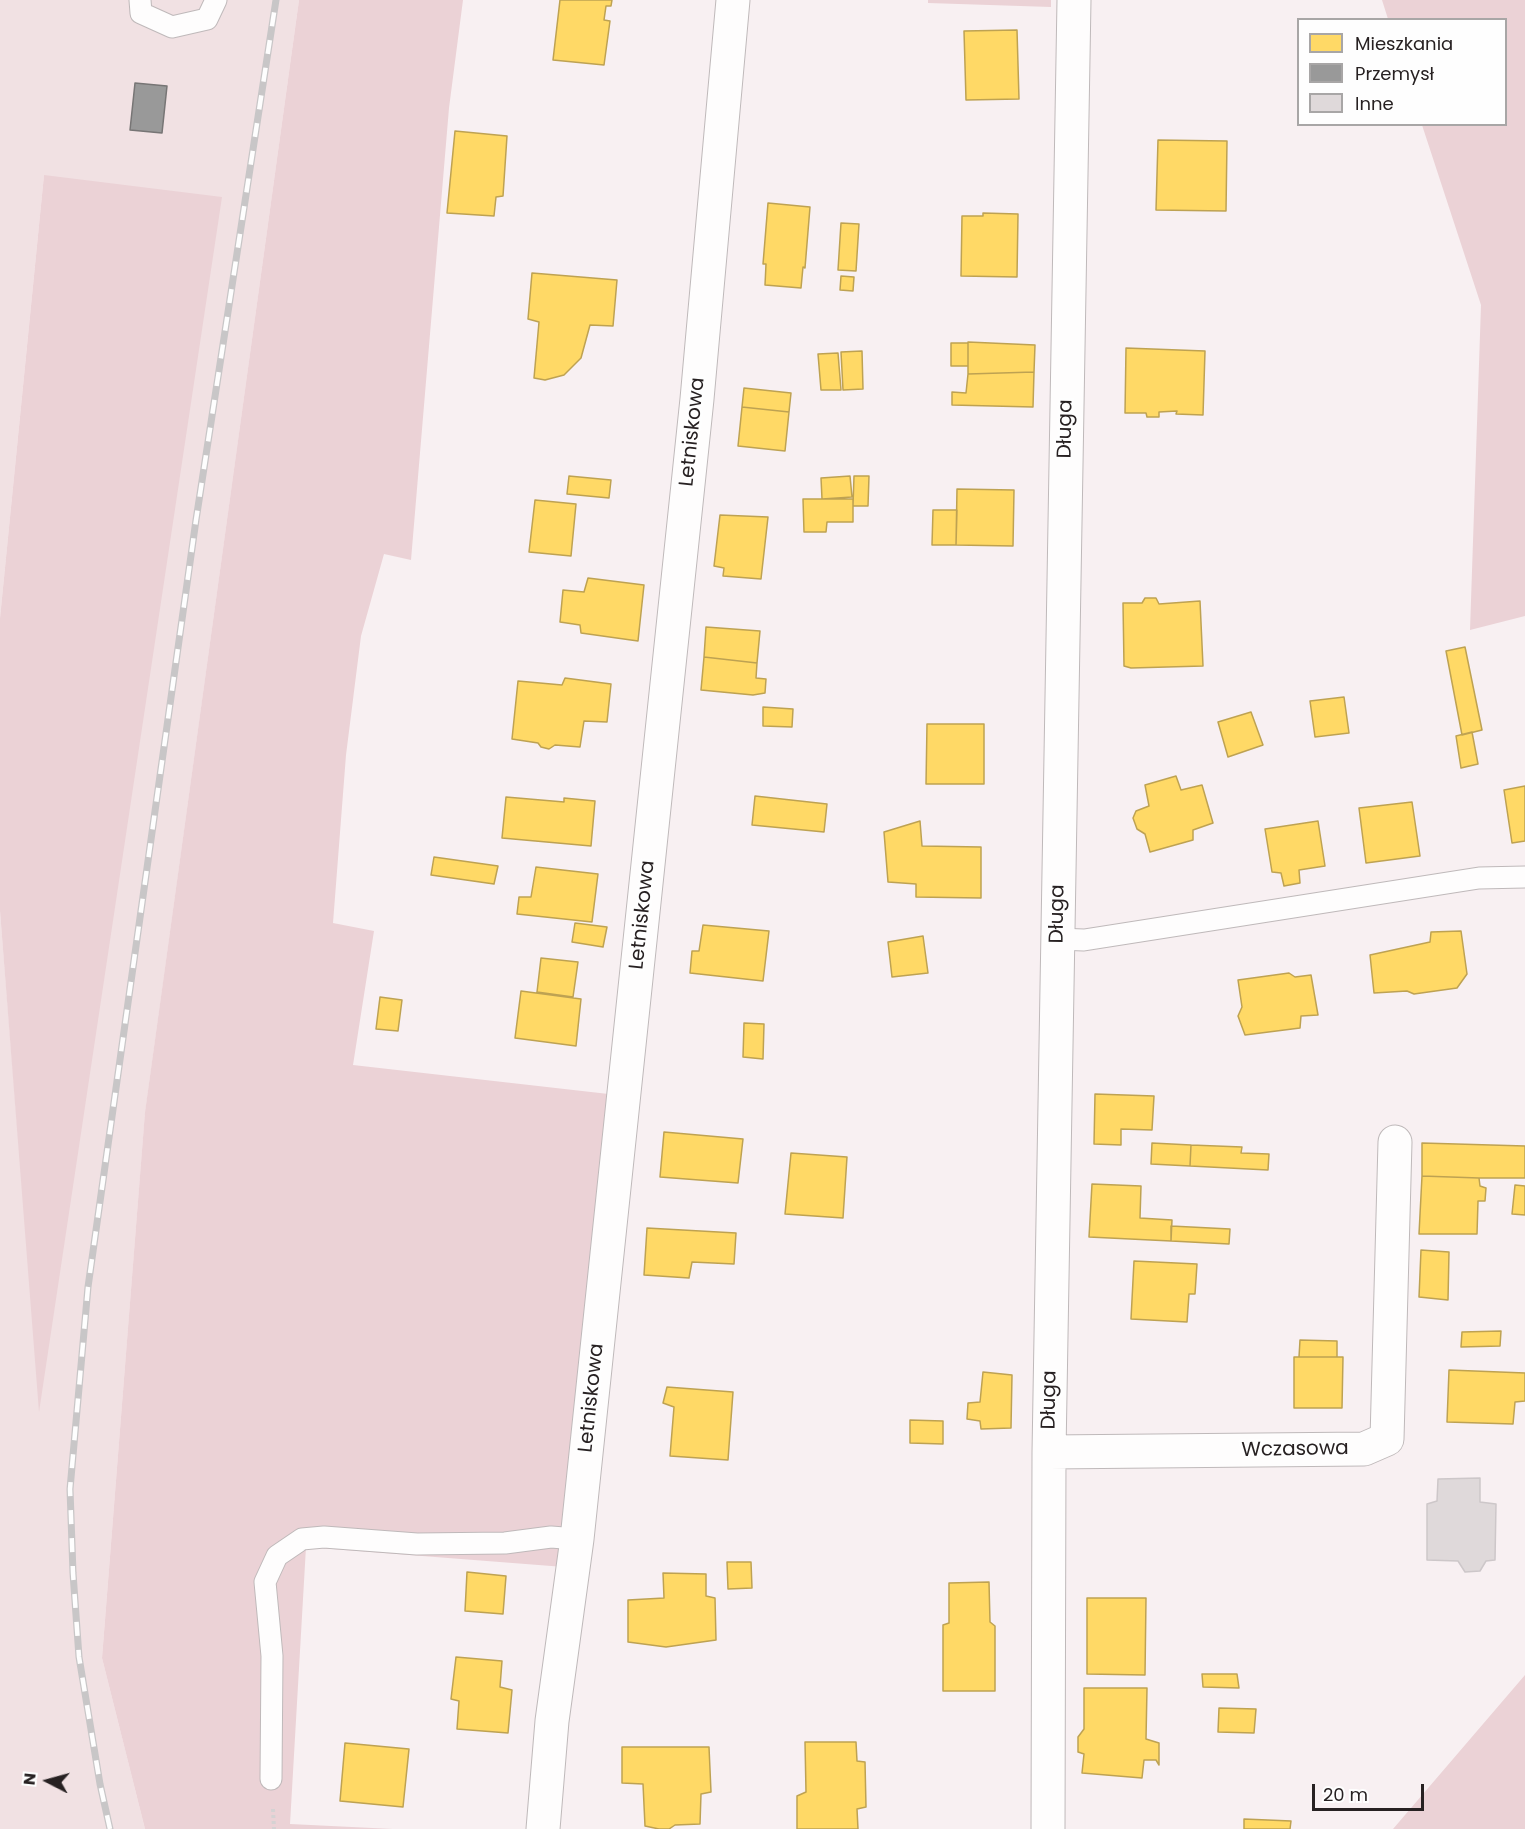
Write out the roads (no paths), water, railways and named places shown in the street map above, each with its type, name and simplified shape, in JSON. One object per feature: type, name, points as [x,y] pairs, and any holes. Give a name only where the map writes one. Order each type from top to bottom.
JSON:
[{"type":"street","name":"Letniskowa","points":[[543,1829],[552,1721],[577,1539],[694,423],[733,0]]},
{"type":"street","name":"Długa","points":[[1048,1829],[1049,1452],[1074,0]]},
{"type":"street","name":"Wczasowa","points":[[1049,1452],[1364,1449],[1387,1438],[1395,1142]]},
{"type":"lane","points":[[140,0],[141,13],[172,27],[207,19],[216,0]]},
{"type":"lane","points":[[1057,939],[1084,940],[1479,878],[1525,878]]},
{"type":"lane","points":[[271,1779],[272,1656],[264,1582],[277,1556],[302,1539],[324,1537],[417,1544],[505,1543],[551,1537],[577,1539]]},
{"type":"railway","points":[[110,1829],[100,1784],[79,1657],[73,1573],[70,1489],[88,1287],[196,520],[276,0]]}]
